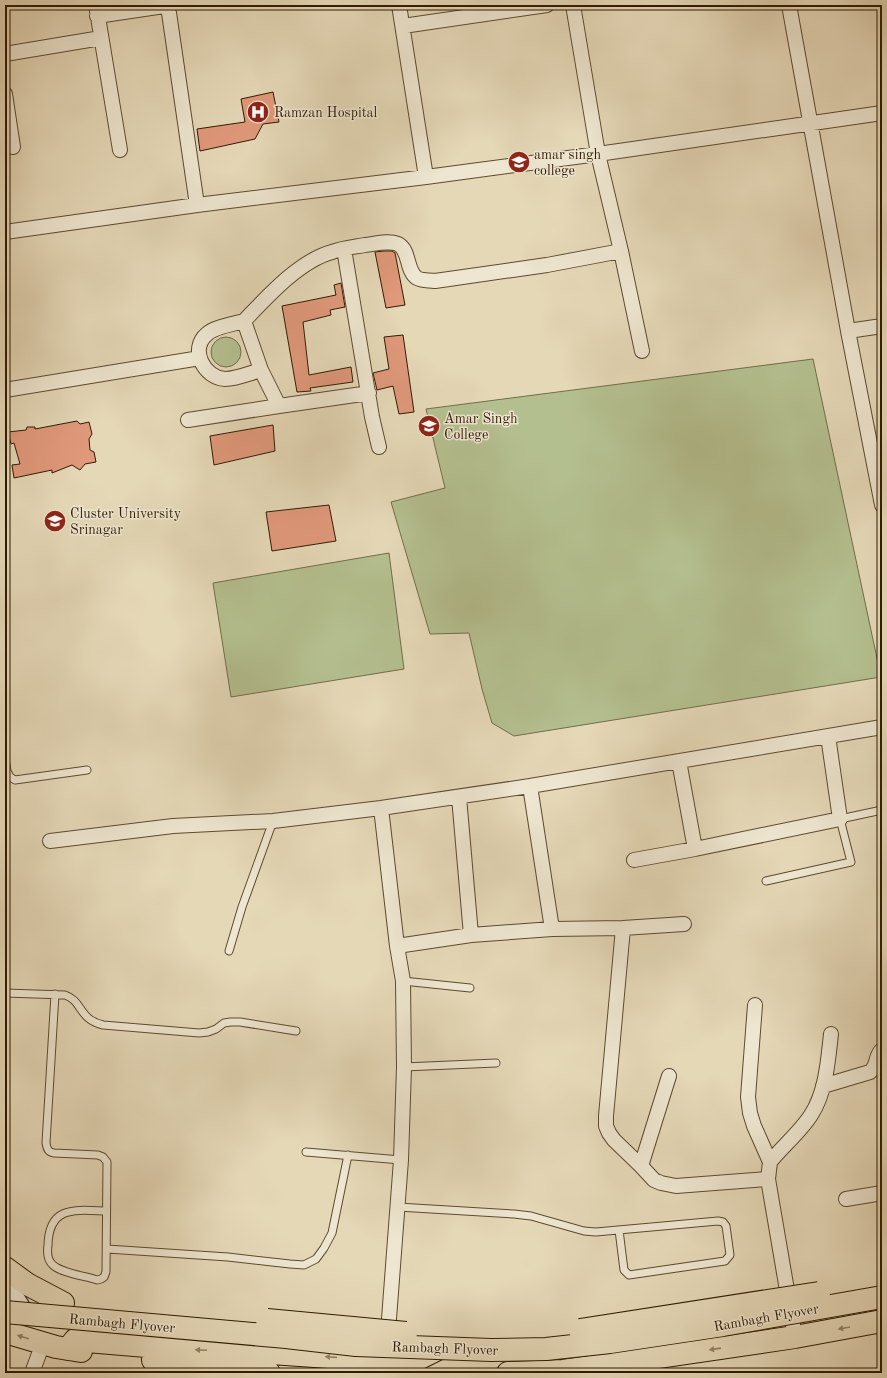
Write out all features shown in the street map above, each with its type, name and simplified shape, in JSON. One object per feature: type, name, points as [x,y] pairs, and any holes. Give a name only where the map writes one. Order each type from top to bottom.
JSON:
[{"type":"main road","points":[[5,1268],[28,1284],[63,1303]]},
{"type":"main road","name":"Rambagh Flyover","points":[[9,1305],[63,1303],[336,1326],[388,1332],[488,1336],[545,1334],[605,1327],[882,1283]]},
{"type":"main road","points":[[9,1305],[286,1329],[358,1338],[538,1341],[625,1333],[882,1292]]},
{"type":"main road","name":"Rambagh Flyover","points":[[9,1305],[356,1345],[490,1350],[546,1349],[617,1341],[715,1326],[882,1297]]},
{"type":"main road","points":[[508,1373],[563,1371],[795,1337],[882,1321]]},
{"type":"main road","points":[[5,1332],[43,1344],[68,1349],[227,1370],[269,1373]]},
{"type":"main road","points":[[68,1349],[75,1340],[182,1349],[257,1352],[386,1361],[420,1358],[438,1349]]},
{"type":"street","points":[[120,150],[96,10],[171,5]]},
{"type":"street","points":[[399,5],[426,177]]},
{"type":"street","points":[[403,26],[547,5]]},
{"type":"street","points":[[573,5],[598,154],[642,351]]},
{"type":"street","points":[[790,5],[848,331],[882,505]]},
{"type":"street","points":[[168,6],[197,205]]},
{"type":"street","points":[[5,54],[101,38]]},
{"type":"street","points":[[5,94],[13,147]]},
{"type":"street","points":[[5,232],[197,205],[598,154],[882,113]]},
{"type":"street","points":[[261,370],[225,379],[212,376],[206,371],[200,358],[200,345],[203,338],[212,330],[244,321],[272,291],[301,268],[313,260],[330,252],[383,242],[396,244],[401,246],[405,253],[411,272],[416,277],[435,281],[547,265],[621,252]]},
{"type":"street","points":[[344,249],[372,417],[379,447]]},
{"type":"street","points":[[244,321],[261,370],[279,406]]},
{"type":"street","points":[[848,331],[882,326]]},
{"type":"street","points":[[5,390],[200,358]]},
{"type":"street","points":[[188,420],[369,393]]},
{"type":"street","points":[[50,841],[173,826],[273,821],[381,808],[530,786],[882,727]]},
{"type":"street","points":[[634,860],[840,819],[828,736]]},
{"type":"street","points":[[679,761],[695,849]]},
{"type":"street","points":[[530,786],[552,929]]},
{"type":"street","points":[[459,797],[471,936]]},
{"type":"street","points":[[381,808],[397,946],[403,982],[404,1066],[401,1160],[388,1332]]},
{"type":"street","points":[[397,946],[471,936],[552,929],[623,928],[684,924]]},
{"type":"street","points":[[623,928],[606,1126],[609,1133],[614,1140],[654,1180],[669,1185],[768,1179]]},
{"type":"street","points":[[755,1005],[748,1097],[750,1113],[754,1126],[770,1162],[768,1179],[795,1337]]},
{"type":"street","points":[[770,1162],[811,1115],[823,1086],[831,1034]]},
{"type":"street","points":[[823,1086],[874,1070],[878,1054],[882,1050]]},
{"type":"street","points":[[641,1166],[669,1076]]},
{"type":"street","points":[[846,1199],[882,1193]]},
{"type":"street","points":[[5,1283],[9,1305]]},
{"type":"street","points":[[32,1373],[43,1344]]},
{"type":"lane","points":[[5,758],[7,771],[10,778],[16,780],[87,770]]},
{"type":"lane","points":[[766,881],[851,862],[840,819],[882,810]]},
{"type":"lane","points":[[229,951],[242,907],[273,821]]},
{"type":"lane","points":[[403,982],[470,988]]},
{"type":"lane","points":[[5,993],[65,995],[73,998],[87,1018],[94,1023],[103,1025],[199,1033],[216,1029],[224,1023],[240,1022],[296,1031]]},
{"type":"lane","points":[[56,994],[46,1143],[47,1149],[54,1153],[98,1155],[103,1157],[107,1162],[107,1249],[106,1272],[104,1277],[101,1279],[97,1280],[60,1270],[53,1266],[49,1261],[48,1237],[52,1225],[58,1217],[65,1212],[72,1210],[106,1211]]},
{"type":"lane","points":[[404,1066],[496,1063]]},
{"type":"lane","points":[[306,1152],[401,1160]]},
{"type":"lane","points":[[107,1249],[228,1257],[290,1264],[304,1264],[316,1259],[332,1233],[348,1155]]},
{"type":"lane","points":[[398,1207],[531,1216],[584,1231],[619,1230],[718,1221],[722,1222],[726,1226],[730,1255],[725,1261],[629,1276],[624,1270],[619,1230]]},
{"type":"green space","points":[[226,337],[232,338],[240,346],[240,358],[232,366],[226,367],[220,366],[212,358],[211,352],[212,346],[220,338]]},
{"type":"green space","points":[[813,359],[881,677],[514,736],[492,723],[482,689],[469,633],[430,634],[391,502],[445,488],[426,409]]},
{"type":"green space","points":[[389,553],[404,669],[231,697],[213,583]]},
{"type":"building","points":[[273,92],[279,122],[263,124],[255,139],[200,151],[197,129],[245,122],[241,99]]},
{"type":"building","points":[[392,251],[395,253],[405,305],[386,308],[375,252]]},
{"type":"building","points":[[341,283],[345,307],[330,310],[331,315],[303,322],[309,375],[351,367],[353,382],[310,388],[311,391],[297,392],[282,306],[336,295],[334,285]]},
{"type":"building","points":[[403,335],[414,412],[399,414],[393,386],[377,390],[373,373],[389,369],[384,337]]},
{"type":"building","points":[[77,421],[80,424],[89,422],[92,434],[89,439],[90,450],[94,452],[96,462],[85,464],[80,470],[72,465],[52,473],[52,470],[14,478],[12,465],[20,464],[14,443],[11,444],[8,432],[26,430],[27,427],[35,427],[35,429]]},
{"type":"building","points":[[273,425],[275,451],[214,465],[210,436]]},
{"type":"building","points":[[329,505],[336,541],[272,551],[266,512]]},
{"type":"place","name":"Ramzan Hospital","points":[[258,112]]},
{"type":"place","name":"amar singh college","points":[[519,162]]},
{"type":"place","name":"Amar Singh College","points":[[429,426]]},
{"type":"place","name":"Cluster University Srinagar","points":[[55,521]]}]
